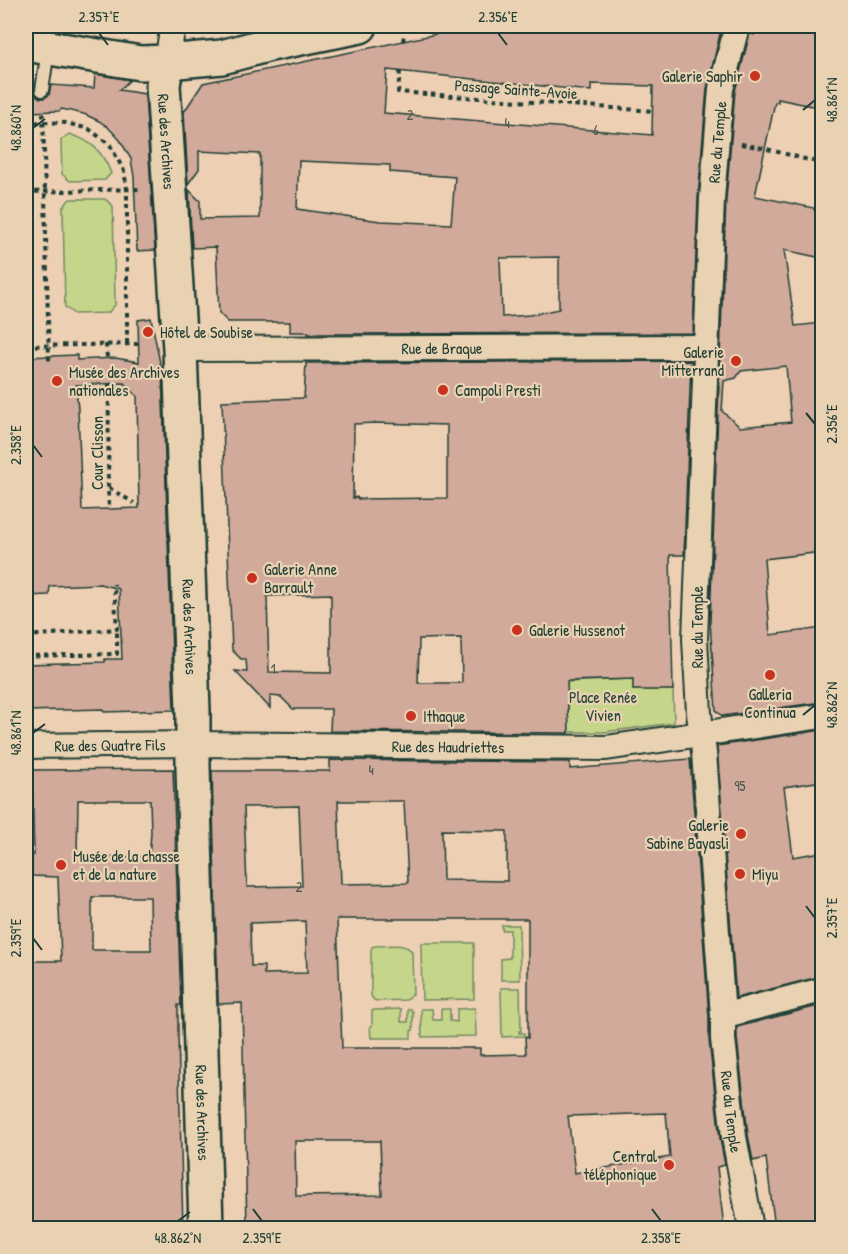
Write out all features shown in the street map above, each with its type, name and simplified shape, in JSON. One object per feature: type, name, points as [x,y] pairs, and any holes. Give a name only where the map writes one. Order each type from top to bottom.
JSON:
[{"type":"street","name":"Rue des Archives","points":[[171,26],[164,85],[180,349],[194,744],[206,1228]]},
{"type":"street","points":[[37,46],[140,63],[167,62],[222,57],[270,44],[360,26]]},
{"type":"street","name":"Rue du Temple","points":[[737,26],[722,89],[712,199],[695,639],[723,1039],[734,1137],[751,1228]]},
{"type":"street","name":"Rue de Braque","points":[[180,349],[706,347]]},
{"type":"street","name":"Rue des Haudriettes","points":[[194,744],[606,748],[822,716]]},
{"type":"street","name":"Rue des Quatre Fils","points":[[26,746],[194,744]]},
{"type":"street","points":[[723,1016],[822,990]]},
{"type":"lane","points":[[37,46],[42,90]]},
{"type":"path","points":[[403,41],[404,35]]},
{"type":"path","name":"Passage Sainte-Avoie","points":[[400,71],[398,92],[652,111]]},
{"type":"path","points":[[43,113],[49,361]]},
{"type":"path","points":[[26,123],[66,123],[89,129],[110,145],[124,171],[127,189],[127,344]]},
{"type":"path","points":[[731,142],[822,164]]},
{"type":"path","points":[[26,192],[143,189]]},
{"type":"path","points":[[106,344],[107,358]]},
{"type":"path","points":[[26,346],[140,344]]},
{"type":"path","name":"Cour Clisson","points":[[108,396],[122,383]]},
{"type":"path","name":"Cour Clisson","points":[[109,384],[109,509]]},
{"type":"path","points":[[108,488],[134,503]]},
{"type":"path","points":[[26,656],[117,654],[114,584]]},
{"type":"path","points":[[26,636],[117,629]]},
{"type":"green space","points":[[69,134],[84,140],[100,153],[111,173],[105,180],[70,181],[62,174],[61,140]]},
{"type":"green space","points":[[70,199],[105,199],[113,206],[115,305],[108,313],[74,314],[65,307],[63,207]]},
{"type":"green space","name":"Place Renée Vivien","points":[[633,679],[633,690],[673,690],[674,723],[604,732],[569,732],[567,682]]},
{"type":"green space","points":[[502,925],[519,925],[520,980],[501,980],[501,959],[510,958],[510,930],[502,930]]},
{"type":"green space","points":[[421,943],[474,943],[474,999],[422,1000]]},
{"type":"green space","points":[[375,946],[401,946],[412,952],[413,994],[406,1000],[377,1001],[371,996],[371,950]]},
{"type":"green space","points":[[501,988],[520,988],[521,1031],[519,1033],[524,1033],[524,1036],[502,1037]]},
{"type":"green space","points":[[475,1008],[476,1036],[422,1037],[421,1009],[432,1009],[433,1020],[441,1020],[441,1009],[450,1009],[450,1021],[457,1022],[457,1009]]},
{"type":"green space","points":[[401,1009],[401,1022],[408,1022],[408,1009],[413,1012],[411,1038],[371,1038],[372,1011]]},
{"type":"building","points":[[475,26],[722,26],[707,88],[698,198],[693,333],[308,334],[308,332],[290,332],[290,322],[228,322],[219,313],[216,247],[192,248],[189,190],[200,201],[200,219],[260,218],[260,154],[199,151],[199,169],[188,184],[184,112],[203,83]],"holes":[[[387,70],[591,91],[591,84],[653,86],[652,135],[384,113]],[[299,161],[390,165],[390,172],[455,177],[451,224],[380,221],[297,209]],[[559,257],[559,309],[530,315],[502,317],[500,258]]]},
{"type":"building","points":[[756,26],[822,26],[822,108],[778,99],[778,102],[775,102],[755,196],[814,208],[822,212],[822,258],[784,250],[795,326],[822,323],[822,552],[764,559],[770,635],[822,628],[822,702],[722,716],[716,711],[710,622],[726,200],[735,91],[750,33],[754,35]],"holes":[[[786,366],[791,422],[740,427],[722,411],[724,381],[736,378],[741,371]]]},
{"type":"building","points":[[95,74],[130,80],[119,90],[145,94],[155,250],[137,251],[134,177],[131,159],[120,140],[108,127],[84,114],[62,109],[26,112],[26,84],[34,84],[35,94],[44,98],[49,95],[51,85],[94,88]]},
{"type":"building","points":[[151,318],[162,373],[174,710],[26,711],[26,664],[105,662],[105,659],[122,659],[119,589],[100,584],[50,586],[49,595],[26,596],[28,511],[26,357],[77,355],[77,360],[115,358],[139,362],[138,320]],"holes":[[[124,383],[137,396],[139,508],[82,510],[76,385]]]},
{"type":"building","points":[[691,361],[684,555],[670,555],[673,690],[633,690],[633,679],[567,681],[569,733],[330,731],[331,709],[293,709],[281,697],[270,696],[270,708],[235,671],[247,672],[246,659],[241,659],[232,650],[222,401],[304,398],[306,363]],"holes":[[[354,424],[447,425],[447,498],[353,498]],[[331,594],[331,673],[269,672],[267,596]],[[461,638],[462,683],[418,683],[419,639]]]},
{"type":"building","points":[[822,730],[822,781],[784,787],[793,857],[822,852],[822,976],[736,998],[717,746]]},
{"type":"building","points":[[690,759],[709,1040],[725,1165],[717,1167],[724,1228],[247,1228],[242,1003],[218,1004],[212,771],[330,771],[330,760],[570,762],[570,769]],"holes":[[[338,801],[404,801],[408,883],[341,884]],[[299,806],[302,886],[247,887],[244,807]],[[442,830],[507,831],[507,881],[443,880]],[[337,919],[528,919],[526,1054],[480,1055],[480,1048],[342,1048]],[[305,921],[307,973],[264,974],[264,966],[251,966],[250,923]],[[666,1113],[670,1157],[575,1173],[568,1116]],[[295,1141],[380,1141],[382,1195],[296,1196]]]},
{"type":"building","points":[[173,769],[181,1005],[178,1005],[178,1035],[183,1228],[26,1228],[26,961],[61,961],[58,877],[32,876],[32,855],[34,855],[32,770]],"holes":[[[78,800],[150,800],[149,857],[77,856]],[[92,897],[150,897],[151,950],[92,950]]]},
{"type":"building","points":[[822,1005],[822,1228],[775,1228],[766,1158],[753,1161],[748,1135],[737,1027]]},
{"type":"place","name":"Galerie Saphir","points":[[755,76]]},
{"type":"place","name":"Hôtel de Soubise","points":[[148,332]]},
{"type":"place","name":"Galerie Mitterrand","points":[[736,361]]},
{"type":"place","name":"Musée des Archives nationales","points":[[57,381]]},
{"type":"place","name":"Campoli Presti","points":[[443,390]]},
{"type":"place","name":"Galerie Anne Barrault","points":[[252,578]]},
{"type":"place","name":"Galerie Hussenot","points":[[517,630]]},
{"type":"place","name":"Galleria Continua","points":[[770,675]]},
{"type":"place","name":"Ithaque","points":[[411,716]]},
{"type":"place","name":"Galerie Sabine Bayasli","points":[[741,834]]},
{"type":"place","name":"Musée de la chasse et de la nature","points":[[61,865]]},
{"type":"place","name":"Miyu","points":[[740,874]]},
{"type":"place","name":"Central téléphonique","points":[[669,1165]]}]
